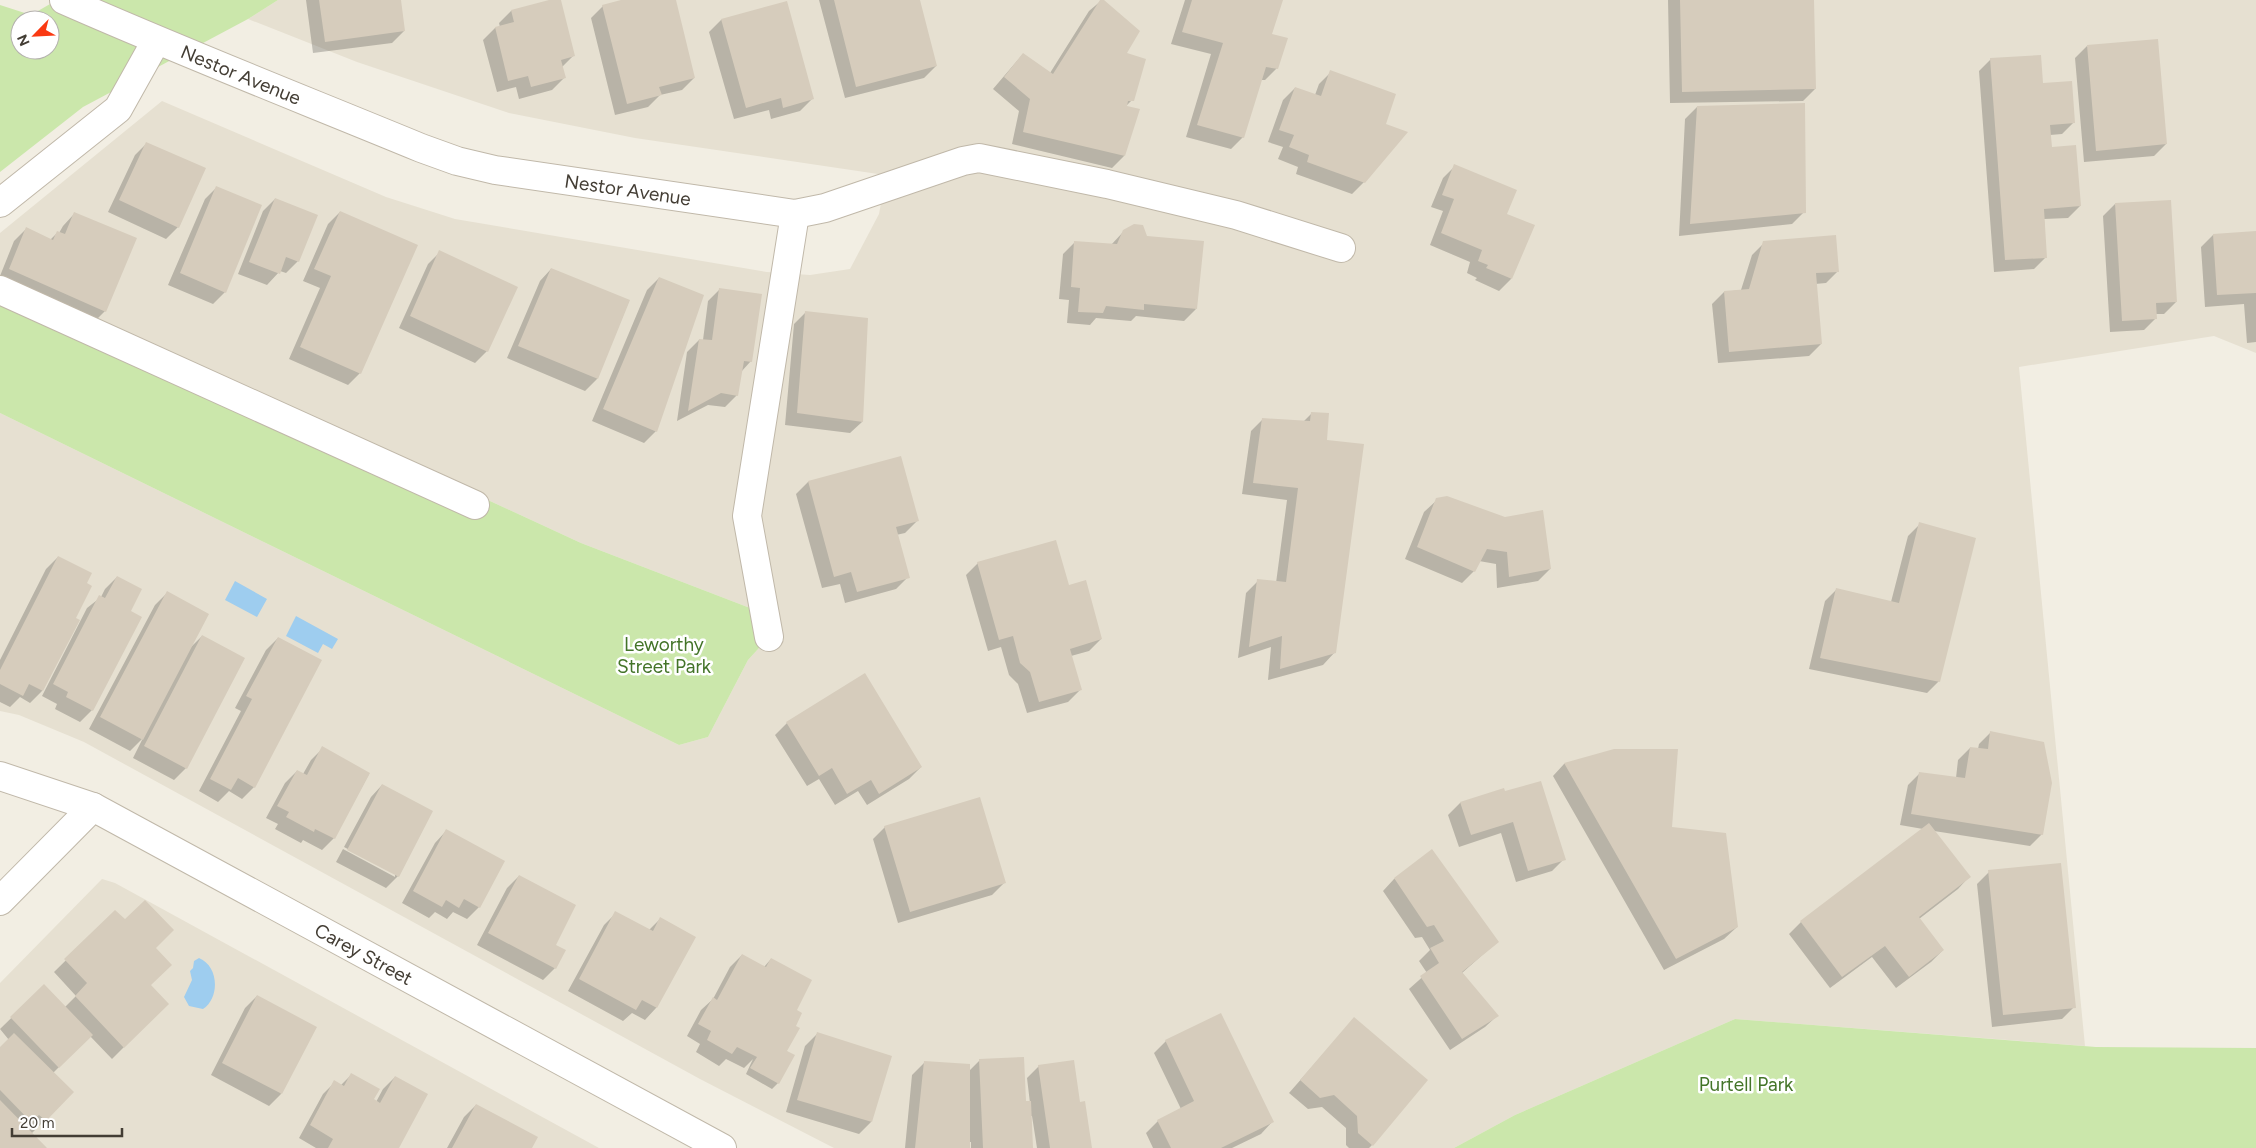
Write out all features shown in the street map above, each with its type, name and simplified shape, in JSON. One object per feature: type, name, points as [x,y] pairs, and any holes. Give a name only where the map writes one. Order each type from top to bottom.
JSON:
[{"type":"street","name":"Nestor Avenue","points":[[64,0],[156,41],[195,54],[421,148],[457,161],[495,170],[795,214],[825,208],[963,161],[979,158],[1107,184],[1236,215],[1340,248]]},
{"type":"street","points":[[0,203],[118,109],[156,41]]},
{"type":"street","points":[[769,637],[747,516],[795,214]]},
{"type":"street","points":[[0,290],[475,504]]},
{"type":"street","name":"Carey Street","points":[[0,776],[93,807],[722,1148]]},
{"type":"street","points":[[0,901],[93,807]]},
{"type":"shaded area","points":[[278,0],[2256,0],[2256,353],[2214,336],[2019,367],[2085,1046],[1735,1019],[1515,1115],[1454,1148],[834,1148],[700,1079],[84,742],[19,715],[0,711],[0,413],[679,745],[708,737],[748,660],[769,637],[763,613],[581,543],[0,275],[0,233],[162,101],[386,197],[455,219],[767,272],[810,275],[850,269],[879,214],[882,198],[878,174],[635,138],[509,113],[357,62],[248,19]]},
{"type":"shaded area","points":[[102,879],[115,883],[599,1148],[0,1148],[0,983]]},
{"type":"green space","points":[[57,0],[278,0],[248,19],[83,107],[0,172],[0,5],[16,10],[10,10],[10,60],[60,60],[60,10],[40,10]]},
{"type":"green space","name":"Leworthy Street Park","points":[[0,275],[581,543],[763,613],[769,637],[748,660],[708,737],[679,745],[0,413]]},
{"type":"green space","name":"Purtell Park","points":[[1735,1019],[2096,1047],[2256,1048],[2256,1148],[1454,1148],[1515,1115]]},
{"type":"water","points":[[235,581],[267,599],[257,617],[225,600]]},
{"type":"water","points":[[296,616],[338,639],[332,649],[323,644],[318,653],[286,636]]},
{"type":"water","points":[[199,958],[206,962],[210,968],[215,982],[212,998],[203,1009],[189,1006],[184,997],[192,980],[190,971],[193,968],[194,961]]},
{"type":"building","points":[[319,0],[401,0],[405,31],[325,42]]},
{"type":"building","points":[[549,0],[561,0],[575,56],[561,60],[566,78],[531,87],[528,76],[508,81],[495,27],[514,22],[511,10]]},
{"type":"building","points":[[621,0],[676,0],[695,78],[659,87],[662,95],[627,104],[602,5]]},
{"type":"building","points":[[834,0],[920,0],[937,66],[856,87]]},
{"type":"building","points":[[1100,0],[1104,0],[1140,31],[1127,53],[1146,59],[1134,101],[1128,101],[1127,106],[1140,109],[1125,156],[1023,132],[1030,99],[1004,77],[1023,53],[1053,74]]},
{"type":"building","points":[[1192,0],[1283,0],[1272,34],[1288,38],[1278,69],[1266,67],[1244,138],[1197,125],[1223,43],[1182,32]]},
{"type":"building","points":[[1680,0],[1814,0],[1816,89],[1682,92]]},
{"type":"building","points":[[787,1],[814,99],[783,108],[781,98],[746,108],[721,19]]},
{"type":"building","points":[[2158,39],[2167,144],[2096,151],[2087,45]]},
{"type":"building","points":[[2041,55],[2043,83],[2072,81],[2075,123],[2050,125],[2052,147],[2076,145],[2081,206],[2044,209],[2047,258],[2005,260],[1990,58]]},
{"type":"building","points":[[1330,70],[1396,94],[1386,124],[1408,132],[1365,183],[1307,162],[1309,155],[1289,147],[1294,135],[1279,130],[1295,87],[1321,96]]},
{"type":"building","points":[[1805,103],[1806,213],[1690,224],[1697,106]]},
{"type":"building","points":[[146,142],[206,168],[179,228],[119,200]]},
{"type":"building","points":[[1454,164],[1517,190],[1507,214],[1535,225],[1512,279],[1486,268],[1488,265],[1478,261],[1482,250],[1441,233],[1454,199],[1442,195]]},
{"type":"building","points":[[216,186],[262,205],[226,293],[180,273]]},
{"type":"building","points":[[275,198],[318,215],[299,262],[286,257],[280,274],[249,262]]},
{"type":"building","points":[[2171,200],[2177,302],[2156,303],[2157,319],[2122,321],[2115,203]]},
{"type":"building","points":[[340,211],[418,245],[361,374],[300,347],[331,276],[314,269]]},
{"type":"building","points":[[74,212],[137,238],[106,312],[9,269],[26,227],[53,240],[57,231],[65,234]]},
{"type":"building","points":[[1134,224],[1143,225],[1147,236],[1204,241],[1197,309],[1144,304],[1144,310],[1106,306],[1103,313],[1078,312],[1080,288],[1071,287],[1074,241],[1117,244],[1123,230]]},
{"type":"building","points":[[2256,231],[2256,293],[2217,295],[2213,234]]},
{"type":"building","points":[[1836,235],[1839,272],[1816,273],[1822,344],[1729,352],[1724,291],[1749,289],[1763,241]]},
{"type":"building","points":[[439,250],[518,287],[488,352],[410,316]]},
{"type":"building","points":[[551,268],[630,300],[598,379],[518,346]]},
{"type":"building","points":[[659,277],[704,295],[657,432],[603,409]]},
{"type":"building","points":[[719,288],[762,294],[752,362],[744,361],[738,396],[721,393],[688,411],[699,339],[712,340]]},
{"type":"building","points":[[805,311],[868,318],[863,422],[797,413]]},
{"type":"building","points":[[1311,412],[1329,413],[1327,440],[1364,444],[1336,653],[1280,669],[1282,636],[1249,647],[1257,579],[1286,582],[1298,488],[1253,483],[1262,418],[1310,421]]},
{"type":"building","points":[[901,456],[919,521],[896,527],[910,578],[857,592],[851,572],[834,577],[808,481]]},
{"type":"building","points":[[1447,496],[1505,517],[1543,510],[1551,569],[1509,577],[1507,552],[1487,549],[1475,572],[1417,547],[1436,498]]},
{"type":"building","points":[[1919,522],[1976,538],[1940,682],[1820,658],[1836,588],[1899,603]]},
{"type":"building","points":[[1056,540],[1069,585],[1086,580],[1102,639],[1070,649],[1082,690],[1039,702],[1030,672],[1020,663],[1013,636],[999,640],[977,562]]},
{"type":"building","points":[[58,556],[92,573],[87,583],[92,586],[76,618],[80,620],[43,691],[29,684],[23,696],[0,684],[0,670]]},
{"type":"building","points":[[117,576],[142,589],[131,611],[142,617],[93,711],[66,697],[68,692],[53,684],[99,595],[105,598]]},
{"type":"building","points":[[167,591],[209,614],[143,740],[100,717]]},
{"type":"building","points":[[202,635],[245,658],[187,769],[144,746]]},
{"type":"building","points":[[278,637],[322,660],[255,788],[238,778],[231,790],[210,779],[252,699],[246,696]]},
{"type":"building","points":[[865,673],[922,767],[879,794],[871,780],[847,794],[832,768],[819,776],[786,722]]},
{"type":"building","points":[[1990,731],[2044,742],[2052,783],[2043,835],[1911,814],[1919,772],[1965,778],[1970,747],[1988,749]]},
{"type":"building","points":[[322,746],[370,773],[335,839],[315,829],[314,832],[286,817],[289,812],[277,806],[297,770],[307,775]]},
{"type":"building","points":[[1614,749],[1678,749],[1672,827],[1726,833],[1738,927],[1676,959],[1564,763]]},
{"type":"building","points":[[1541,781],[1566,860],[1528,871],[1513,822],[1471,835],[1460,802],[1504,788],[1505,791]]},
{"type":"building","points":[[382,784],[433,811],[399,877],[347,850]]},
{"type":"building","points":[[980,797],[1006,883],[910,912],[884,826]]},
{"type":"building","points":[[1929,823],[1971,877],[1919,917],[1944,950],[1909,977],[1885,946],[1842,977],[1800,921]]},
{"type":"building","points":[[446,829],[505,861],[480,908],[464,899],[459,908],[446,900],[442,907],[413,891]]},
{"type":"building","points":[[1432,849],[1499,942],[1462,972],[1499,1016],[1462,1039],[1420,976],[1439,963],[1430,948],[1444,941],[1434,925],[1427,927],[1394,878]]},
{"type":"building","points":[[2061,863],[2076,1008],[2003,1015],[1988,870]]},
{"type":"building","points":[[519,875],[576,905],[556,945],[566,950],[556,969],[488,933]]},
{"type":"building","points":[[145,900],[174,930],[156,948],[172,965],[151,985],[169,1004],[124,1048],[75,996],[87,983],[64,959],[115,910],[125,919]]},
{"type":"building","points":[[615,911],[653,931],[660,917],[696,937],[657,1008],[642,1000],[636,1010],[579,979]]},
{"type":"building","points":[[742,954],[766,967],[771,958],[812,980],[797,1010],[802,1013],[796,1026],[800,1028],[787,1051],[795,1055],[779,1084],[750,1068],[757,1057],[737,1047],[732,1054],[707,1040],[711,1031],[698,1024],[713,997],[717,1000]]},
{"type":"building","points":[[44,984],[93,1035],[59,1068],[10,1017]]},
{"type":"building","points":[[257,995],[317,1027],[282,1094],[222,1063]]},
{"type":"building","points":[[1221,1013],[1274,1122],[1221,1148],[1171,1148],[1157,1120],[1194,1101],[1165,1040]]},
{"type":"building","points":[[1354,1017],[1428,1080],[1373,1146],[1358,1133],[1357,1116],[1334,1095],[1320,1098],[1300,1080]]},
{"type":"building","points":[[817,1032],[892,1056],[872,1122],[797,1100]]},
{"type":"building","points":[[14,1033],[74,1092],[46,1121],[39,1115],[31,1122],[0,1090],[0,1047]]},
{"type":"building","points":[[1024,1057],[1026,1101],[1031,1101],[1033,1148],[983,1148],[979,1059]]},
{"type":"building","points":[[1074,1060],[1080,1102],[1085,1101],[1092,1148],[1050,1148],[1038,1065]]},
{"type":"building","points":[[924,1061],[970,1064],[970,1148],[915,1148]]},
{"type":"building","points":[[351,1073],[380,1089],[374,1099],[380,1103],[395,1076],[428,1094],[399,1148],[328,1148],[333,1139],[310,1125],[334,1080],[344,1086]]},
{"type":"building","points":[[0,1100],[47,1148],[0,1148]]},
{"type":"building","points":[[476,1104],[538,1137],[532,1148],[452,1148]]}]
